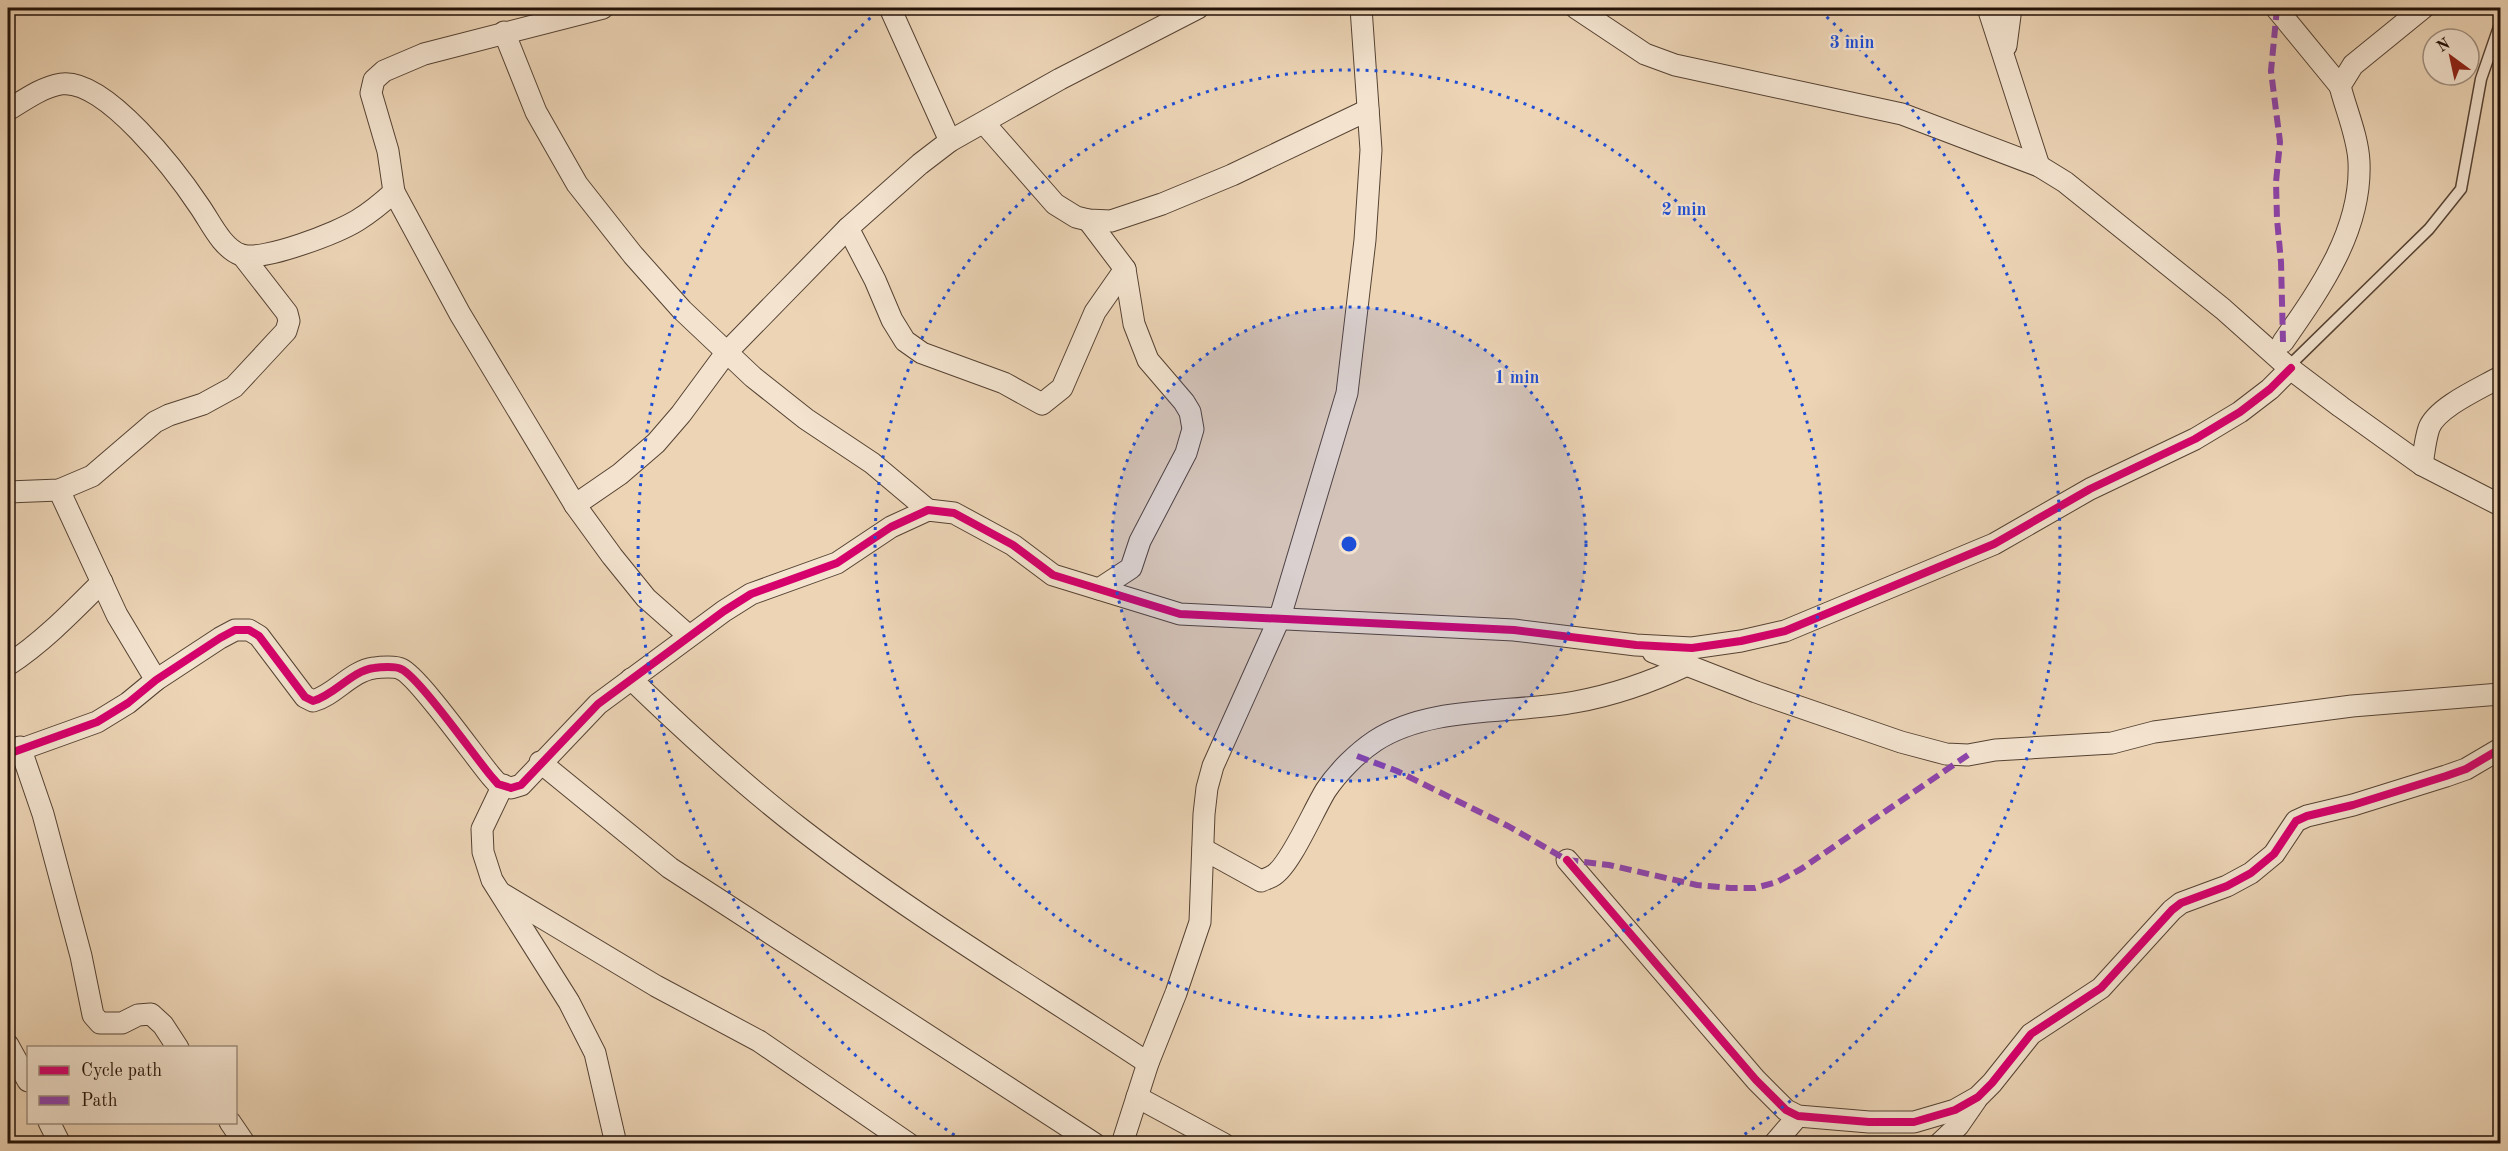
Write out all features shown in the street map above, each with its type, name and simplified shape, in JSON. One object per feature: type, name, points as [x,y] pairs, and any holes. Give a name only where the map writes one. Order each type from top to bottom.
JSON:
[{"type":"street","points":[[603,8],[424,54],[384,71],[374,80],[371,93],[388,151],[394,192],[460,314],[575,505],[646,598],[689,636]]},
{"type":"street","points":[[890,8],[911,59],[950,141]]},
{"type":"street","points":[[575,505],[620,474],[656,443],[681,414],[726,353],[880,197],[950,141],[1060,79],[1198,8]]},
{"type":"street","points":[[1122,1143],[1148,1063],[1176,993],[1200,922],[1207,788],[1214,766],[1280,617],[1347,393],[1365,240],[1371,150],[1360,8]]},
{"type":"street","points":[[1576,8],[1646,54],[1675,65],[1902,114],[2039,166],[2065,182],[2223,309],[2290,367],[2422,465],[2500,505]]},
{"type":"street","points":[[1988,8],[2039,166]]},
{"type":"street","points":[[2005,58],[2011,8]]},
{"type":"street","points":[[2276,8],[2340,86],[2359,161],[2357,190],[2349,227],[2334,264],[2283,342]]},
{"type":"street","points":[[2340,86],[2352,65],[2368,55],[2423,8]]},
{"type":"street","points":[[504,32],[536,112],[577,184],[633,255],[682,310],[726,353],[806,419],[872,463],[928,510]]},
{"type":"street","points":[[8,110],[46,89],[62,84],[77,85],[93,92],[157,148],[183,181],[227,246],[242,255],[287,313],[289,321],[286,331],[234,387],[203,404],[155,422],[92,476],[59,490],[8,492]]},
{"type":"street","points":[[984,123],[1055,204],[1076,217],[1112,221],[1162,204],[1232,175],[1368,110]]},
{"type":"street","points":[[242,255],[259,255],[296,246],[330,234],[357,221],[394,192]]},
{"type":"street","points":[[1088,220],[1125,269],[1134,324],[1148,360],[1190,412],[1193,429],[1186,453],[1140,541],[1131,568],[1099,589]]},
{"type":"street","points":[[848,228],[875,280],[892,320],[905,341],[922,354],[1004,383],[1042,404],[1062,388],[1095,312],[1125,269]]},
{"type":"street","points":[[177,1046],[163,1025],[150,1014],[138,1015],[122,1023],[100,1023],[93,1016],[81,956],[43,814],[14,751],[97,722],[235,630],[249,630],[259,636],[305,697],[313,701],[324,698],[349,680],[372,668],[401,669],[418,684],[490,776],[498,783],[511,788],[521,785],[531,776],[540,762],[598,704],[689,636],[751,594],[837,563],[891,527],[928,510],[954,513],[1014,545],[1053,575],[1180,614],[1514,630],[1636,645],[1692,648],[1741,641],[1785,631],[1994,544],[2090,489],[2195,439],[2240,412],[2270,388],[2290,367]]},
{"type":"street","points":[[2422,465],[2430,427],[2434,420],[2453,405],[2500,377]]},
{"type":"street","points":[[59,490],[117,615],[156,681]]},
{"type":"street","points":[[8,665],[25,654],[64,620],[102,582]]},
{"type":"street","points":[[1636,645],[1901,742],[1946,754],[1968,755],[1995,750],[2112,743],[2154,732],[2352,706],[2500,694]]},
{"type":"street","points":[[1203,849],[1261,881],[1275,875],[1287,860],[1328,788],[1340,772],[1375,741],[1405,726],[1437,716],[1574,703],[1661,677],[1687,665]]},
{"type":"street","points":[[631,679],[722,764],[803,831],[901,901],[1148,1063]]},
{"type":"street","points":[[1939,1143],[1958,1126],[1978,1097],[2006,1066],[2027,1037],[2101,988],[2172,910],[2187,900],[2227,886],[2251,873],[2274,854],[2296,821],[2466,769],[2500,749]]},
{"type":"street","points":[[540,762],[670,868],[1095,1143]]},
{"type":"street","points":[[503,785],[482,830],[483,852],[492,880],[569,1002],[595,1053],[616,1143]]},
{"type":"street","points":[[1567,860],[1756,1080],[1786,1110],[1798,1116],[1858,1121],[1914,1122],[1955,1110],[1978,1097]]},
{"type":"street","points":[[501,893],[632,972],[759,1041],[909,1143]]},
{"type":"street","points":[[8,1044],[27,1079]]},
{"type":"street","points":[[1137,1097],[1224,1143]]},
{"type":"street","points":[[1774,1143],[1798,1116]]},
{"type":"street","points":[[51,1124],[60,1143]]},
{"type":"street","points":[[231,1124],[245,1143]]},
{"type":"lane","points":[[2290,367],[2429,230],[2461,189],[2481,79],[2500,24]]},
{"type":"marked path","points":[[2277,8],[2271,71],[2280,142],[2276,182],[2283,342]]},
{"type":"marked path","points":[[1357,756],[1397,771],[1508,826],[1567,860],[1609,865],[1697,885],[1755,888],[1777,882],[1801,869],[1968,755]]},
{"type":"cycle path","points":[[8,754],[97,722],[220,638],[235,630],[249,630],[259,636],[305,697],[313,701],[329,694],[350,678],[366,670],[384,667],[401,669],[433,701],[498,784],[511,788],[521,785],[598,704],[724,611],[751,594],[837,563],[891,527],[928,510],[954,513],[1013,545],[1053,575],[1180,614],[1514,630],[1636,645],[1692,648],[1741,641],[1785,631],[1994,544],[2090,489],[2195,439],[2240,412],[2270,389],[2291,368]]},
{"type":"cycle path","points":[[1567,860],[1756,1080],[1786,1110],[1798,1116],[1869,1122],[1914,1122],[1955,1110],[1978,1097],[2031,1034],[2101,988],[2172,910],[2181,903],[2227,886],[2251,873],[2274,854],[2296,821],[2466,769],[2500,749]]}]
